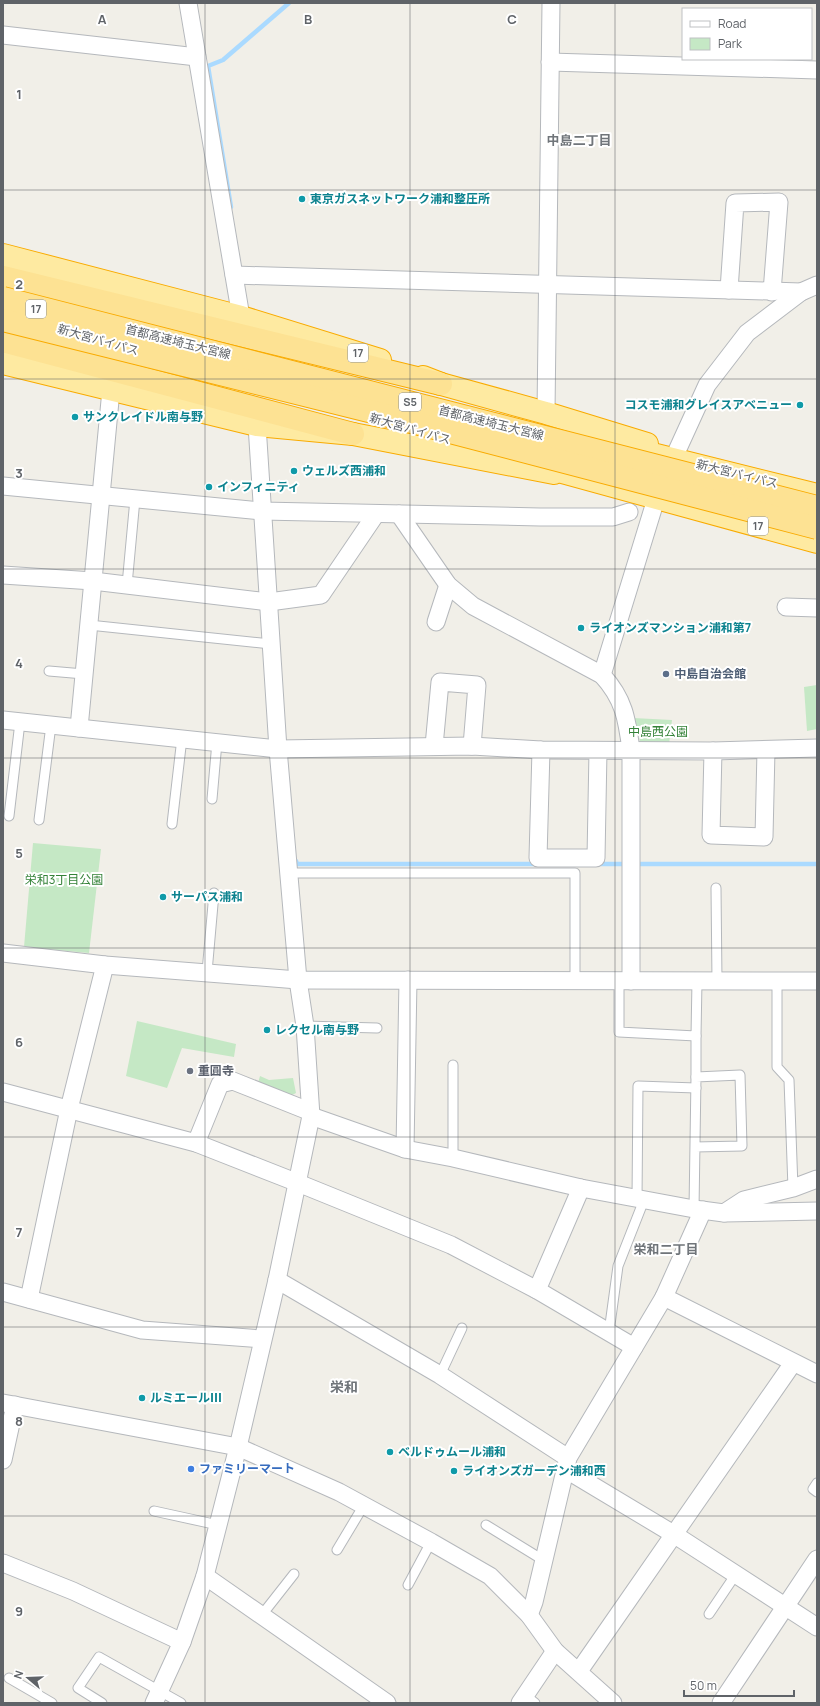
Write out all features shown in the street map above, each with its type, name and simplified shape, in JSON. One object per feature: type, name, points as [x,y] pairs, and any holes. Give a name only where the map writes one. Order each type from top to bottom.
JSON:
[{"type":"highway","name":"17","points":[[3,255],[241,317],[380,360],[441,384],[676,453],[708,467]]},
{"type":"highway","points":[[3,277],[259,341],[441,384]]},
{"type":"highway","name":"新大宮バイパス","points":[[3,299],[817,494]]},
{"type":"highway","name":"首都高速埼玉大宮線","points":[[3,299],[817,507]]},
{"type":"highway","name":"新大宮バイパス","points":[[3,315],[73,333],[656,499],[817,542]]},
{"type":"highway","name":"首都高速埼玉大宮線","points":[[3,320],[389,416],[817,528]]},
{"type":"highway","points":[[3,341],[353,434]]},
{"type":"highway","name":"17","points":[[3,363],[257,424],[353,434],[583,478]]},
{"type":"street","points":[[188,3],[241,317]]},
{"type":"street","points":[[546,414],[551,3]]},
{"type":"street","points":[[3,36],[197,57]]},
{"type":"street","points":[[550,62],[817,70]]},
{"type":"street","points":[[729,290],[735,203],[779,202],[772,292]]},
{"type":"street","points":[[234,275],[801,292]]},
{"type":"street","points":[[676,453],[707,384],[747,333],[801,292],[817,285]]},
{"type":"street","points":[[79,728],[111,390]]},
{"type":"street","points":[[157,1697],[182,1642],[205,1576],[238,1446],[277,1280],[311,1114],[305,1026],[298,980],[278,749],[257,424]]},
{"type":"street","points":[[3,486],[262,511],[540,517],[613,517],[629,512]]},
{"type":"street","points":[[602,675],[656,499]]},
{"type":"street","points":[[3,575],[93,581],[269,602],[321,595],[376,514]]},
{"type":"street","points":[[399,514],[448,585],[473,606],[602,675],[614,688],[626,716],[631,750],[625,981]]},
{"type":"street","points":[[436,622],[448,585]]},
{"type":"street","points":[[786,607],[817,608]]},
{"type":"street","points":[[434,746],[440,682],[477,685],[472,746]]},
{"type":"street","points":[[3,720],[278,749],[472,746],[541,750],[713,751],[817,748]]},
{"type":"street","points":[[541,750],[538,858],[596,858],[598,751]]},
{"type":"street","points":[[713,751],[711,835],[764,837],[766,750]]},
{"type":"street","points":[[3,953],[105,965],[298,980],[817,981]]},
{"type":"street","points":[[29,1299],[69,1109],[105,965]]},
{"type":"street","points":[[405,1149],[408,980]]},
{"type":"street","points":[[196,1143],[220,1084],[233,1081],[311,1114],[405,1149],[453,1158],[581,1188],[698,1210],[724,1213],[817,1211]]},
{"type":"street","points":[[3,1092],[196,1143],[298,1183],[451,1245],[537,1290],[634,1347]]},
{"type":"street","points":[[724,1213],[744,1200],[793,1188],[817,1179]]},
{"type":"street","points":[[537,1290],[581,1188]]},
{"type":"street","points":[[529,1615],[534,1602],[567,1464],[664,1297],[698,1210]]},
{"type":"street","points":[[277,1280],[440,1376],[567,1464],[817,1627]]},
{"type":"street","points":[[3,1292],[142,1330],[262,1339]]},
{"type":"street","points":[[664,1297],[817,1374]]},
{"type":"street","points":[[579,1671],[793,1363]]},
{"type":"street","points":[[3,1460],[9,1404],[238,1446],[364,1505],[490,1576],[529,1615],[555,1651],[613,1703]]},
{"type":"street","points":[[722,1703],[817,1559]]},
{"type":"street","points":[[3,1563],[74,1591],[182,1642]]},
{"type":"street","points":[[205,1576],[385,1703]]},
{"type":"street","points":[[527,1700],[555,1651]]},
{"type":"lane","points":[[127,585],[135,499]]},
{"type":"lane","points":[[89,625],[271,644]]},
{"type":"lane","points":[[49,671],[84,674]]},
{"type":"lane","points":[[9,816],[20,722]]},
{"type":"lane","points":[[39,820],[51,725]]},
{"type":"lane","points":[[172,824],[182,738]]},
{"type":"lane","points":[[212,799],[217,742]]},
{"type":"lane","points":[[289,873],[575,873],[575,981]]},
{"type":"lane","points":[[716,888],[716,981]]},
{"type":"lane","points":[[207,972],[214,893]]},
{"type":"lane","points":[[625,981],[619,1032],[696,1036]]},
{"type":"lane","points":[[698,981],[695,1147],[698,1210]]},
{"type":"lane","points":[[777,981],[777,1066],[789,1080],[793,1188]]},
{"type":"lane","points":[[305,1026],[377,1028]]},
{"type":"lane","points":[[453,1065],[453,1158]]},
{"type":"lane","points":[[695,1147],[742,1146],[740,1075],[696,1077]]},
{"type":"lane","points":[[609,1332],[618,1266],[641,1199],[638,1086],[696,1088]]},
{"type":"lane","points":[[440,1376],[462,1328]]},
{"type":"lane","points":[[817,1483],[812,1489],[817,1492]]},
{"type":"lane","points":[[337,1550],[364,1505]]},
{"type":"lane","points":[[154,1511],[218,1525]]},
{"type":"lane","points":[[486,1525],[543,1560]]},
{"type":"lane","points":[[408,1585],[431,1542]]},
{"type":"lane","points":[[261,1616],[294,1574]]},
{"type":"lane","points":[[709,1614],[736,1574]]},
{"type":"lane","points":[[102,1703],[78,1688],[99,1657],[157,1697],[181,1703]]},
{"type":"lane","points":[[9,1678],[47,1702]]},
{"type":"green space","points":[[817,685],[817,729],[807,731],[804,687]]},
{"type":"green space","name":"中島西公園","points":[[633,718],[672,720],[669,744],[640,743],[639,731]]},
{"type":"green space","name":"栄和3丁目公園","points":[[33,843],[101,849],[89,953],[24,947]]},
{"type":"green space","points":[[137,1021],[236,1044],[234,1057],[182,1048],[167,1088],[126,1076]]},
{"type":"green space","points":[[260,1076],[269,1080],[293,1078],[296,1093],[290,1096],[258,1083]]},
{"type":"waterway","points":[[231,207],[208,66],[223,60],[289,3]]},
{"type":"waterway","points":[[296,861],[297,864],[538,864]]},
{"type":"waterway","points":[[597,864],[628,864]]},
{"type":"waterway","points":[[635,864],[817,864]]},
{"type":"place","name":"東京ガスネットワーク浦和整圧所","points":[[302,199]]},
{"type":"place","name":"コスモ浦和グレイスアベニュー","points":[[800,405]]},
{"type":"place","name":"サンクレイドル南与野","points":[[75,417]]},
{"type":"place","name":"ウェルズ西浦和","points":[[294,471]]},
{"type":"place","name":"インフィニティ","points":[[209,487]]},
{"type":"place","name":"ライオンズマンション浦和第7","points":[[581,628]]},
{"type":"place","name":"中島自治会館","points":[[666,674]]},
{"type":"place","name":"サーパス浦和","points":[[163,897]]},
{"type":"place","name":"レクセル南与野","points":[[267,1030]]},
{"type":"place","name":"重圓寺","points":[[190,1071]]},
{"type":"place","name":"ルミエールⅢ","points":[[142,1398]]},
{"type":"place","name":"ベルドゥムール浦和","points":[[390,1452]]},
{"type":"place","name":"ファミリーマート","points":[[191,1469]]},
{"type":"place","name":"ライオンズガーデン浦和西","points":[[454,1471]]},
{"type":"district","name":"中島二丁目","points":[[579,140]]},
{"type":"district","name":"栄和二丁目","points":[[666,1249]]},
{"type":"district","name":"栄和","points":[[344,1387]]}]
